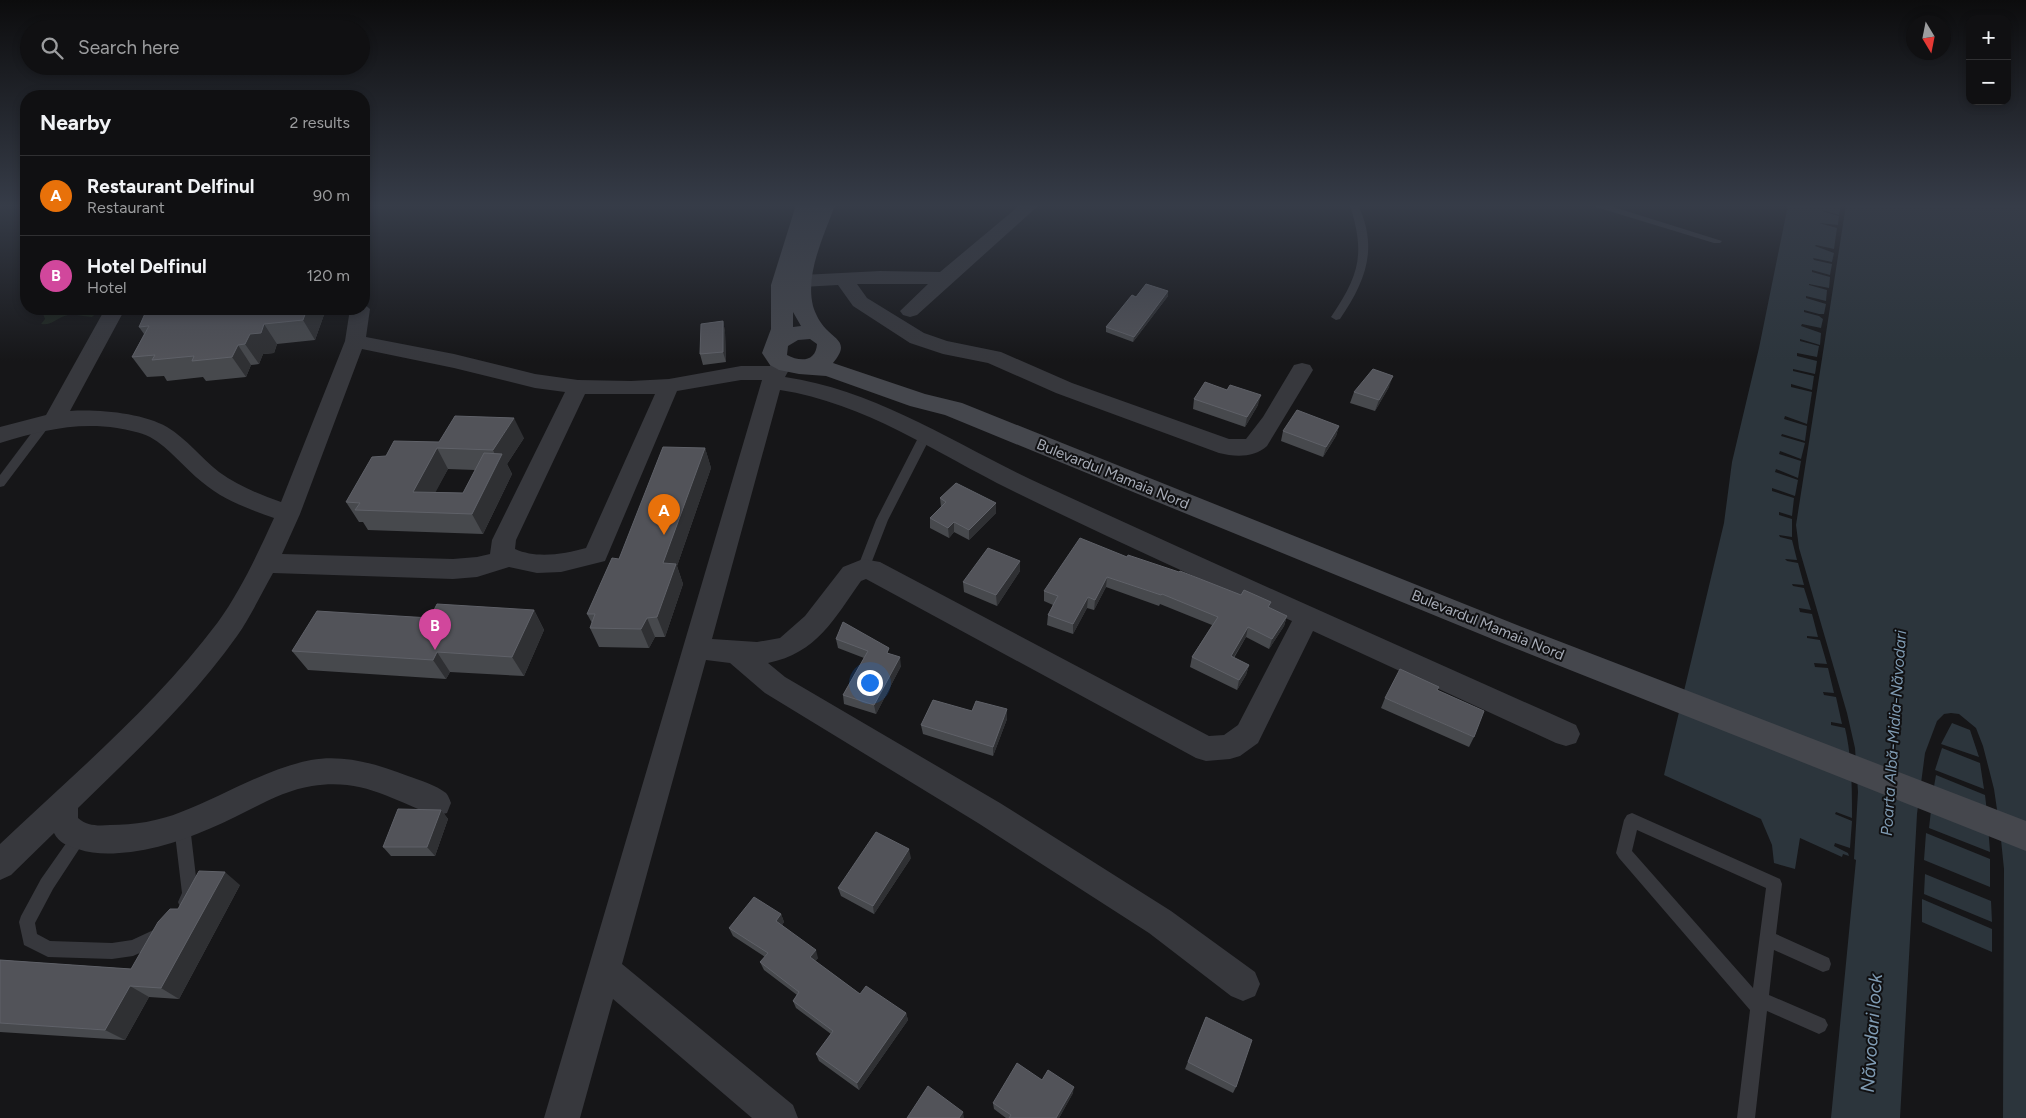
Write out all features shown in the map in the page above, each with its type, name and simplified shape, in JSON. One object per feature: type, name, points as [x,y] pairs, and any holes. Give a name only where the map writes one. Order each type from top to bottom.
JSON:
[{"type":"main road","points":[[777,365],[782,329],[782,285],[790,257]]},
{"type":"main road","name":"Bulevardul Mamaia Nord","points":[[808,257],[802,281],[802,307],[824,339],[862,363],[924,391],[953,409]]},
{"type":"main road","points":[[777,365],[784,338],[801,332],[824,339],[829,354],[824,359],[808,366]]},
{"type":"main road","name":"Bulevardul Mamaia Nord","points":[[777,365],[829,369],[918,400],[953,409],[1512,635],[2026,836]]},
{"type":"street","points":[[910,311],[969,257]]},
{"type":"street","points":[[802,281],[944,278]]},
{"type":"street","points":[[843,279],[860,302],[917,338],[943,347],[994,357],[1064,388],[1227,447],[1243,448],[1254,446],[1302,370]]},
{"type":"street","points":[[50,420],[111,315]]},
{"type":"street","points":[[0,865],[64,804],[185,681],[228,628],[266,564],[288,514],[355,341],[359,315]]},
{"type":"street","points":[[355,341],[454,361],[534,381],[578,387],[669,386],[777,365],[812,387],[843,397],[889,417],[1002,476],[1566,734]]},
{"type":"street","points":[[562,1118],[698,648],[777,365]]},
{"type":"street","points":[[578,387],[504,540],[502,554],[515,562],[541,564],[572,562],[596,554],[669,386]]},
{"type":"street","points":[[0,435],[50,420],[90,418],[139,425],[158,432],[172,441],[212,479],[247,498],[288,514]]},
{"type":"street","points":[[266,564],[453,569],[477,567],[509,558]]},
{"type":"street","points":[[698,648],[764,653],[789,646],[808,630],[852,574],[863,569],[871,569],[1206,749],[1230,748],[1248,734],[1307,617]]},
{"type":"street","points":[[736,652],[775,685],[989,813],[1160,922],[1243,984]]},
{"type":"street","points":[[64,804],[62,817],[66,828],[79,837],[97,840],[155,834],[182,826],[291,779],[313,773],[355,773],[375,778],[409,789],[436,804]]},
{"type":"street","points":[[605,971],[780,1118]]},
{"type":"lane","points":[[1336,317],[1354,290],[1361,257]]},
{"type":"lane","points":[[0,483],[50,420]]},
{"type":"lane","points":[[863,569],[882,520],[925,436]]},
{"type":"lane","points":[[1746,1118],[1759,1002],[1774,884],[1632,820],[1624,853],[1759,1002],[1819,1025]]},
{"type":"lane","points":[[79,837],[47,884],[27,922],[30,939],[48,949],[112,951],[133,948],[159,936],[182,912],[190,894],[182,826]]},
{"type":"lane","points":[[1767,938],[1823,964]]},
{"type":"shaded area","points":[[43,315],[68,315],[52,323],[41,324],[45,319]]},
{"type":"shaded area","points":[[74,315],[94,315],[92,317]]},
{"type":"water","points":[[1777,257],[1833,257],[1832,262],[1813,258],[1814,260],[1832,264],[1830,275],[1812,270],[1812,272],[1830,277],[1829,288],[1809,284],[1827,290],[1826,301],[1806,296],[1806,298],[1826,304],[1824,314],[1804,310],[1804,312],[1823,319],[1821,328],[1802,324],[1801,326],[1821,333],[1820,345],[1800,339],[1800,341],[1819,346],[1817,357],[1797,353],[1797,356],[1817,361],[1815,374],[1793,369],[1793,371],[1814,376],[1812,390],[1791,384],[1791,387],[1812,392],[1807,424],[1785,416],[1784,419],[1807,426],[1805,441],[1782,434],[1781,436],[1805,443],[1801,459],[1780,451],[1779,454],[1801,461],[1798,478],[1776,469],[1775,472],[1798,480],[1795,496],[1772,488],[1772,491],[1794,498],[1792,516],[1779,512],[1779,515],[1792,519],[1792,537],[1779,535],[1780,537],[1792,540],[1797,560],[1785,559],[1798,563],[1804,585],[1792,584],[1793,586],[1804,588],[1811,610],[1799,608],[1800,612],[1812,614],[1818,637],[1807,636],[1807,638],[1820,640],[1827,664],[1814,663],[1815,667],[1828,668],[1834,693],[1823,692],[1824,695],[1836,697],[1842,724],[1831,722],[1831,725],[1845,728],[1850,762],[1852,818],[1836,812],[1835,814],[1852,821],[1850,848],[1835,843],[1834,846],[1848,853],[1849,856],[1843,854],[1842,857],[1800,838],[1795,869],[1774,863],[1772,845],[1761,819],[1664,775],[1724,523],[1732,462],[1759,348]]},
{"type":"water","points":[[1838,257],[2026,257],[2026,1118],[2003,1118],[2004,869],[1994,789],[1983,746],[1976,728],[1959,714],[1951,713],[1944,714],[1937,721],[1925,753],[1917,814],[1900,1118],[1831,1118],[1856,860],[1854,859],[1858,792],[1855,748],[1847,713],[1799,548],[1796,525]]},
{"type":"water","points":[[1952,723],[1970,730],[1979,757],[1941,744]]},
{"type":"water","points":[[1942,748],[1980,763],[1984,789],[1935,770]]},
{"type":"water","points":[[1936,775],[1985,795],[1988,821],[1932,798]]},
{"type":"water","points":[[1932,802],[1988,825],[1990,852],[1929,828]]},
{"type":"water","points":[[1926,833],[1990,859],[1990,887],[1924,860]]},
{"type":"water","points":[[1925,874],[1991,901],[1992,922],[1924,894]]},
{"type":"water","points":[[1922,899],[1992,929],[1992,952],[1922,922]]},
{"type":"building","points":[[1146,284],[1168,291],[1134,337],[1106,327],[1132,295],[1136,297]]},
{"type":"building","points":[[144,315],[305,315],[303,320],[264,324],[261,333],[250,334],[245,344],[238,345],[232,357],[192,361],[194,356],[152,360],[155,355],[132,357],[149,326],[139,327]]},
{"type":"building","points":[[723,321],[723,352],[700,354],[701,324]]},
{"type":"building","points":[[1373,369],[1393,376],[1379,400],[1354,392]]},
{"type":"building","points":[[1205,382],[1227,390],[1230,385],[1261,395],[1247,417],[1194,399]]},
{"type":"building","points":[[1297,410],[1339,426],[1326,447],[1283,431]]},
{"type":"building","points":[[455,416],[514,418],[493,450],[437,448],[413,492],[463,493],[484,453],[502,454],[472,514],[355,510],[360,503],[346,502],[372,457],[386,456],[394,441],[439,442]]},
{"type":"building","points":[[663,447],[705,448],[663,563],[676,564],[657,617],[647,618],[641,629],[590,628],[595,614],[587,614],[612,558],[619,559]]},
{"type":"building","points":[[956,483],[996,503],[969,530],[954,522],[948,528],[930,518],[946,502],[940,498]]},
{"type":"building","points":[[1080,538],[1127,557],[1128,555],[1180,571],[1241,595],[1244,590],[1271,602],[1268,607],[1287,616],[1272,639],[1248,627],[1231,656],[1249,665],[1239,680],[1192,657],[1218,617],[1162,594],[1107,577],[1095,600],[1088,597],[1073,624],[1048,615],[1058,596],[1044,591]]},
{"type":"building","points":[[988,548],[1020,561],[996,595],[963,582]]},
{"type":"building","points":[[437,604],[534,610],[512,657],[437,652],[433,660],[292,651],[317,611],[430,618]]},
{"type":"building","points":[[843,622],[889,648],[887,653],[900,657],[874,705],[843,695],[868,651],[836,639]]},
{"type":"building","points":[[1400,669],[1439,687],[1437,690],[1484,711],[1474,737],[1385,698]]},
{"type":"building","points":[[933,700],[972,711],[976,701],[1007,709],[993,747],[921,725]]},
{"type":"building","points":[[398,809],[441,810],[427,847],[383,847]]},
{"type":"building","points":[[876,832],[909,849],[873,906],[838,888]]},
{"type":"building","points":[[199,871],[225,872],[161,988],[130,986],[105,1030],[0,1023],[0,960],[131,969],[158,922],[170,909],[178,909]]},
{"type":"building","points":[[754,897],[781,914],[776,921],[816,950],[810,957],[860,994],[866,986],[906,1013],[857,1083],[816,1054],[833,1031],[793,1001],[799,992],[760,962],[768,953],[729,928]]},
{"type":"building","points":[[1206,1017],[1252,1040],[1236,1087],[1188,1062]]},
{"type":"building","points":[[1017,1063],[1042,1080],[1048,1070],[1074,1087],[1056,1118],[1009,1118],[1011,1115],[993,1103]]},
{"type":"building","points":[[928,1086],[963,1112],[959,1118],[907,1118]]},
{"type":"place","name":"Restaurant Delfinul","points":[[664,535]]},
{"type":"place","name":"Hotel Delfinul","points":[[435,650]]},
{"type":"water label","name":"Poarta Albă-Midia-Năvodari","points":[[1893,733]]},
{"type":"water label","name":"Năvodari lock","points":[[1871,1033]]}]
